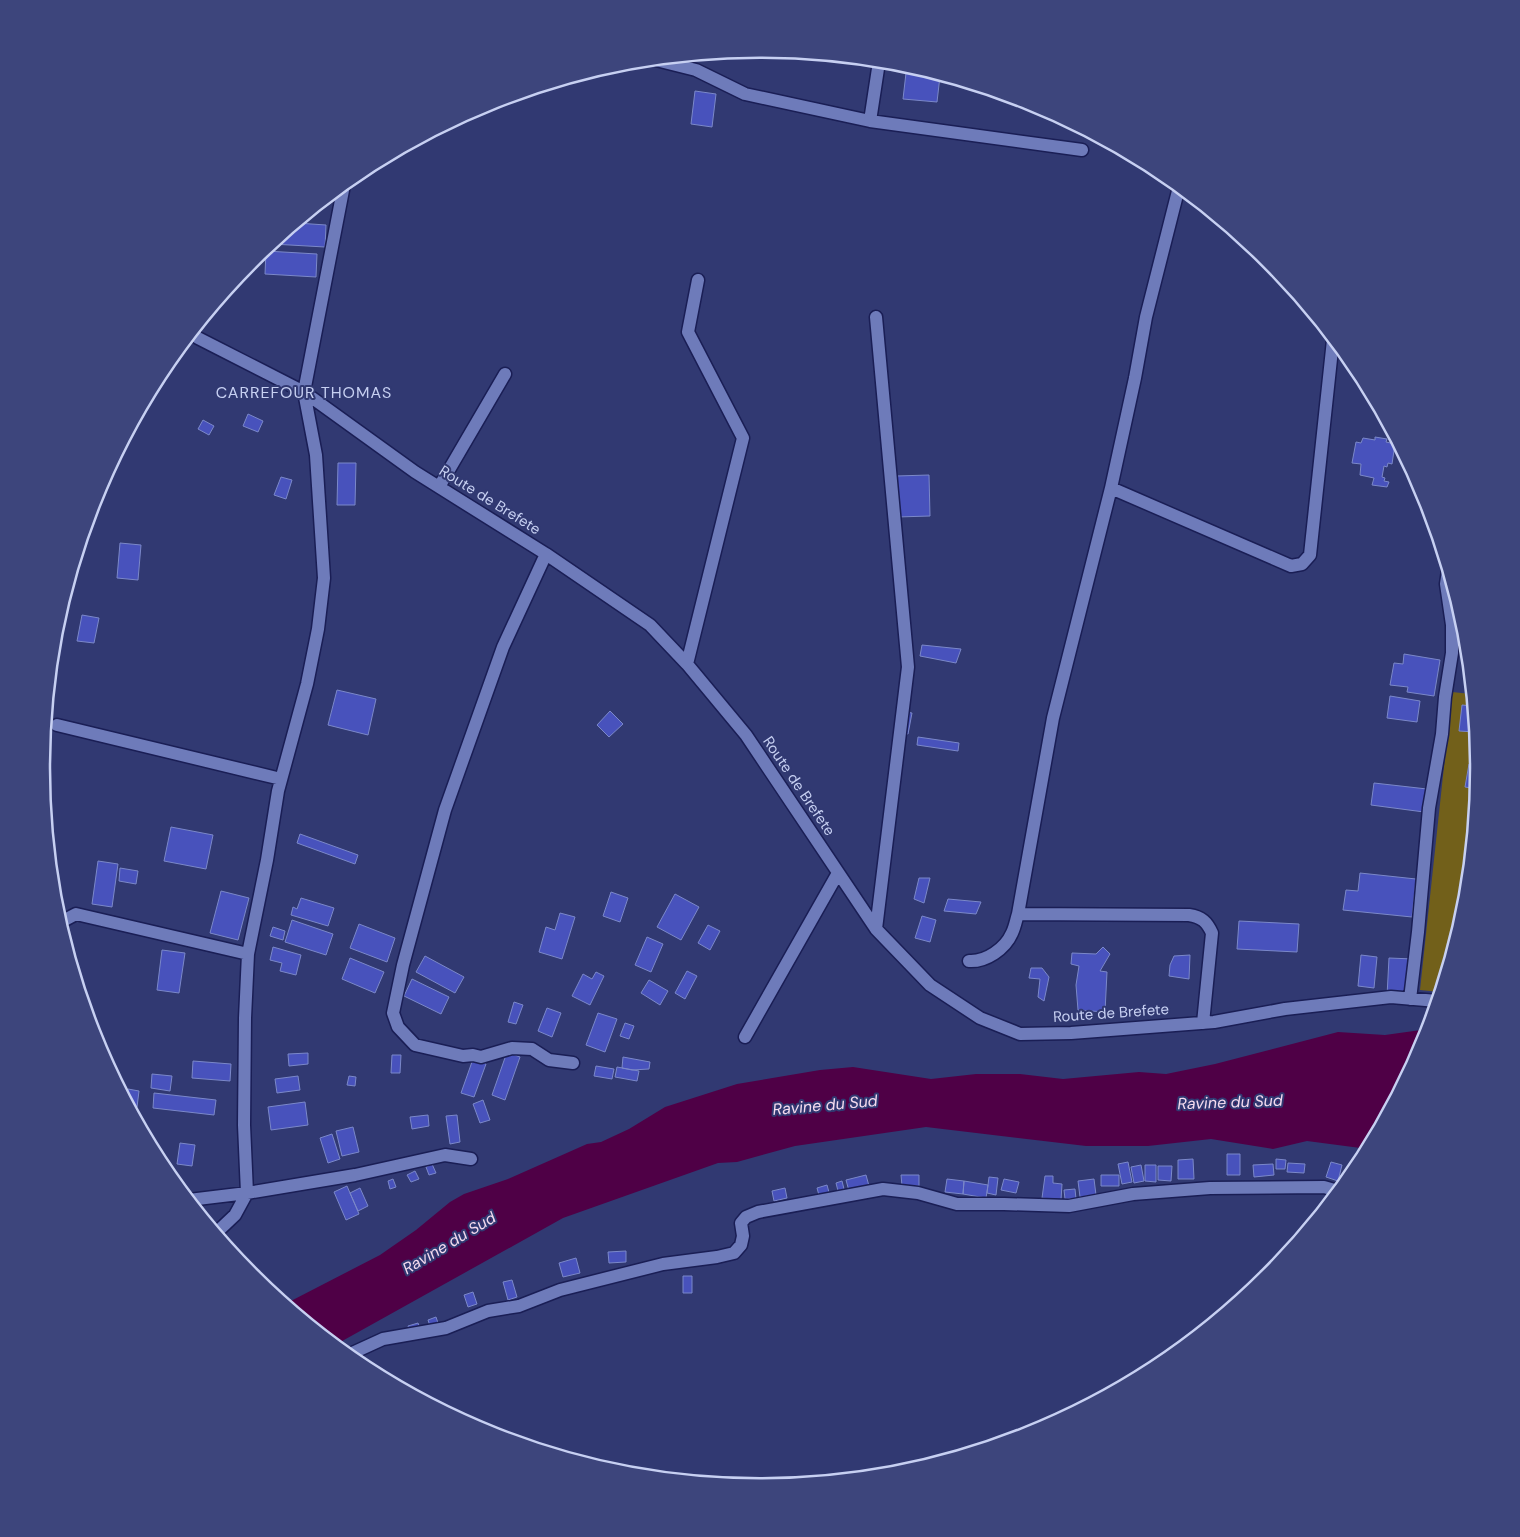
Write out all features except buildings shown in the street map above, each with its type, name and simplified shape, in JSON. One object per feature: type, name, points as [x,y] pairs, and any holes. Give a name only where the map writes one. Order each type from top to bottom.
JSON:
[{"type":"street","points":[[673,64],[696,70],[745,94],[870,121],[1082,150]]},
{"type":"street","points":[[870,121],[879,69]]},
{"type":"street","points":[[968,961],[979,962],[1005,944],[1012,933],[1018,914],[1053,718],[1111,488],[1146,317],[1177,194]]},
{"type":"street","points":[[220,1229],[235,1215],[247,1193],[244,1115],[248,954],[281,779],[307,684],[318,628],[324,578],[316,455],[304,392],[342,195]]},
{"type":"street","points":[[687,664],[743,438],[688,332],[698,280]]},
{"type":"street","points":[[876,317],[908,667],[876,929]]},
{"type":"street","name":"Route de Brefete","points":[[196,337],[304,392],[407,466],[546,554],[650,625],[687,664],[746,736],[876,929],[930,986],[980,1018],[1020,1034],[1071,1033],[1203,1023],[1285,1009],[1391,997],[1431,1000]]},
{"type":"street","points":[[1111,488],[1291,566],[1302,564],[1310,555],[1332,349]]},
{"type":"street","points":[[439,487],[505,374]]},
{"type":"street","points":[[546,554],[503,647],[445,810],[403,965],[392,1014],[398,1027],[415,1045],[463,1056],[481,1057],[512,1048],[532,1049],[549,1060],[573,1063]]},
{"type":"street","points":[[1410,998],[1429,808],[1442,734],[1445,697],[1452,653],[1452,625],[1446,587]]},
{"type":"street","points":[[58,725],[281,779]]},
{"type":"street","points":[[745,1037],[838,873]]},
{"type":"street","points":[[67,919],[76,914],[248,954]]},
{"type":"street","points":[[1018,914],[1190,915],[1198,917],[1207,923],[1212,933],[1203,1023]]},
{"type":"street","points":[[196,1199],[247,1193],[355,1175],[445,1155],[471,1159]]},
{"type":"street","points":[[356,1352],[383,1339],[446,1328],[488,1312],[519,1306],[560,1290],[663,1264],[734,1253],[741,1246],[743,1236],[741,1223],[746,1217],[758,1212],[883,1189],[918,1193],[957,1204],[1069,1206],[1133,1194],[1210,1188],[1324,1187],[1331,1189]]},
{"type":"shaded area","points":[[1452,692],[1466,693],[1470,768],[1464,861],[1446,952],[1434,991],[1420,990]]},
{"type":"water","name":"Ravine du Sud","points":[[1420,1030],[1397,1083],[1360,1148],[1307,1141],[1273,1149],[1211,1139],[1148,1146],[1086,1146],[926,1127],[795,1146],[737,1162],[718,1163],[563,1218],[341,1341],[291,1301],[380,1255],[416,1230],[450,1202],[464,1194],[508,1179],[587,1144],[601,1142],[629,1129],[665,1107],[737,1084],[820,1070],[853,1067],[931,1079],[976,1074],[1020,1074],[1063,1079],[1139,1072],[1166,1074],[1215,1064],[1338,1032],[1385,1035]]},
{"type":"district","name":"CARREFOUR THOMAS","points":[[304,392]]}]
